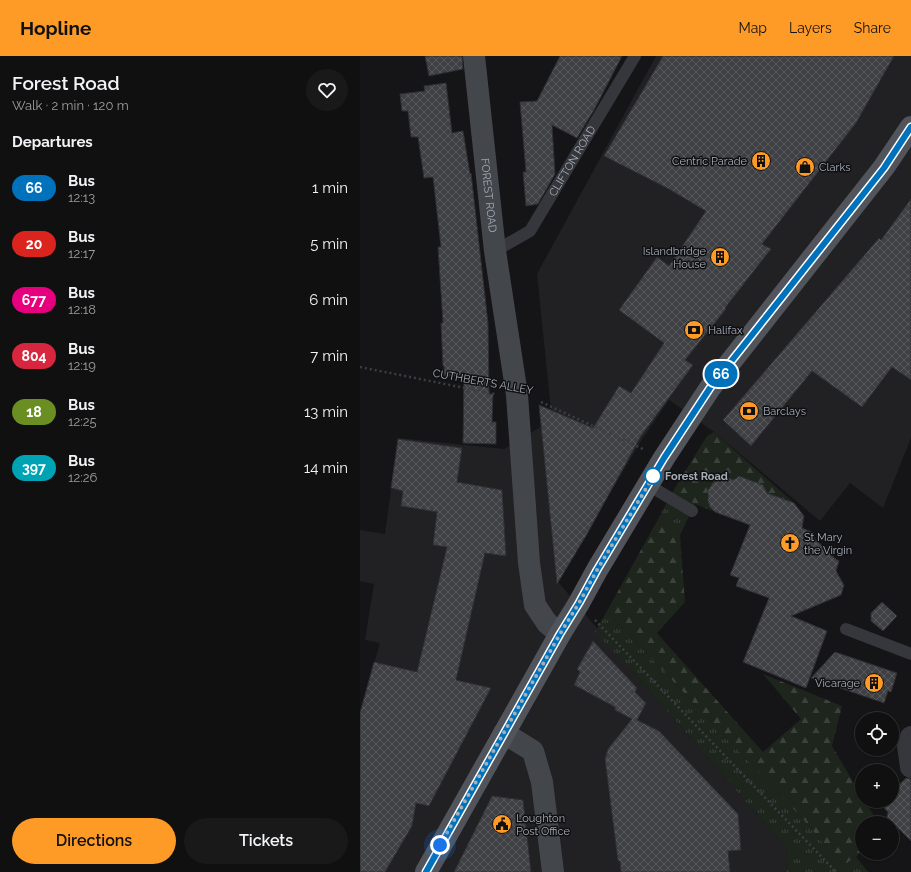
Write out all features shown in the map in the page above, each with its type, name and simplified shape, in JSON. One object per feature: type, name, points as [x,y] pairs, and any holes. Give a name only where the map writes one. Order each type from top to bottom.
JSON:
[{"type":"main road","points":[[426,872],[560,634],[664,458],[710,388],[884,168],[911,127]]},
{"type":"street","name":"FOREST ROAD","points":[[474,56],[495,251],[517,395],[529,563],[535,605],[547,623],[560,634]]},
{"type":"street","points":[[504,733],[533,751],[542,782],[553,872]]},
{"type":"street","points":[[911,737],[908,746],[911,767]]},
{"type":"lane","name":"CLIFTON ROAD","points":[[495,251],[530,232],[635,56]]},
{"type":"lane","points":[[648,485],[692,511]]},
{"type":"lane","points":[[846,629],[911,654]]},
{"type":"path","name":"CUTHBERTS ALLEY","points":[[360,367],[495,394],[517,395],[537,400],[664,458]]},
{"type":"path","points":[[579,603],[836,872]]},
{"type":"shaded area","points":[[656,56],[911,56],[911,438],[883,508],[850,483],[820,521],[714,432],[669,400],[639,444],[561,577],[555,578],[635,674],[788,850],[786,872],[360,872],[360,713],[380,643],[365,640],[374,584],[360,581],[360,530],[385,534],[398,438],[504,449],[552,420],[537,274]]},
{"type":"green space","points":[[714,432],[794,503],[765,493],[763,485],[739,476],[734,480],[719,480],[710,487],[708,499],[715,512],[695,504],[673,491],[707,436]]},
{"type":"green space","points":[[673,491],[695,504],[680,535],[657,521]]},
{"type":"green space","points":[[657,521],[680,535],[685,602],[657,633],[763,752],[801,719],[763,674],[842,706],[832,746],[855,785],[855,808],[869,808],[874,816],[855,816],[855,858],[842,866],[803,819],[607,611]]},
{"type":"green space","points":[[607,611],[803,819],[842,866],[855,858],[855,860],[858,860],[868,872],[786,872],[788,850],[635,674],[595,632]]},
{"type":"building","points":[[425,56],[462,56],[463,69],[429,76]]},
{"type":"building","points":[[560,56],[622,56],[594,110],[577,138],[552,125],[555,174],[538,204],[526,206],[523,172],[526,172],[520,102],[537,101]]},
{"type":"building","points":[[663,56],[894,56],[856,123],[762,244],[771,249],[685,360],[693,365],[641,436],[587,534],[557,584],[539,405],[593,428],[619,386],[631,393],[664,343],[619,310],[657,257],[669,266],[706,211],[667,188],[604,156]]},
{"type":"building","points":[[446,83],[452,133],[463,131],[470,174],[471,173],[488,323],[489,394],[493,394],[492,422],[496,422],[496,444],[463,443],[464,376],[444,376],[441,323],[443,323],[438,247],[441,247],[433,177],[424,178],[418,137],[411,137],[408,111],[402,111],[400,94],[425,91],[424,86]]},
{"type":"building","points":[[911,199],[911,380],[892,367],[862,407],[812,371],[751,446],[723,420],[879,238],[881,240]]},
{"type":"building","points":[[398,439],[462,448],[457,482],[502,490],[506,556],[485,553],[456,680],[491,688],[429,806],[416,803],[412,826],[385,872],[360,872],[360,713],[374,662],[417,672],[447,547],[433,545],[437,512],[401,506],[403,491],[391,488]]},
{"type":"building","name":"St Mary the Virgin","points":[[739,476],[763,485],[767,493],[794,503],[804,516],[802,528],[814,533],[812,536],[839,561],[836,571],[844,585],[841,595],[791,616],[827,631],[806,688],[743,662],[769,598],[736,586],[739,578],[730,575],[750,525],[715,512],[710,507],[708,501],[708,490],[713,483],[726,477],[734,480]]},
{"type":"building","points":[[882,602],[897,616],[883,631],[871,621],[871,613]]},
{"type":"building","points":[[593,641],[637,688],[635,692],[646,703],[637,720],[659,731],[738,814],[741,850],[728,851],[730,872],[621,872],[620,861],[618,861],[605,759],[608,749],[632,719],[615,710],[615,707],[574,685],[580,672],[577,669]]},
{"type":"building","points":[[835,652],[897,673],[891,692],[888,691],[884,703],[811,678]]},
{"type":"building","points":[[906,778],[911,779],[911,841],[899,829],[899,816],[887,816],[888,812],[884,808],[899,808],[899,785]]},
{"type":"building","points":[[492,796],[523,800],[531,872],[454,872]]},
{"type":"bus line","name":"66","points":[[426,872],[560,634],[664,458],[710,388],[884,168],[911,127]]},
{"type":"place","name":"Centric Parade","points":[[761,161]]},
{"type":"place","name":"Clarks","points":[[805,167]]},
{"type":"place","name":"Islandbridge House","points":[[720,257]]},
{"type":"place","name":"Halifax","points":[[694,330]]},
{"type":"place","name":"Barclays","points":[[749,411]]},
{"type":"place","name":"Forest Road","points":[[653,476]]},
{"type":"place","name":"St Mary the Virgin","points":[[790,543]]},
{"type":"place","name":"Vicarage","points":[[874,683]]},
{"type":"place","name":"Loughton Post Office","points":[[502,824]]},
{"type":"route","points":[[440,845],[597,570],[656,472],[653,476]]}]
